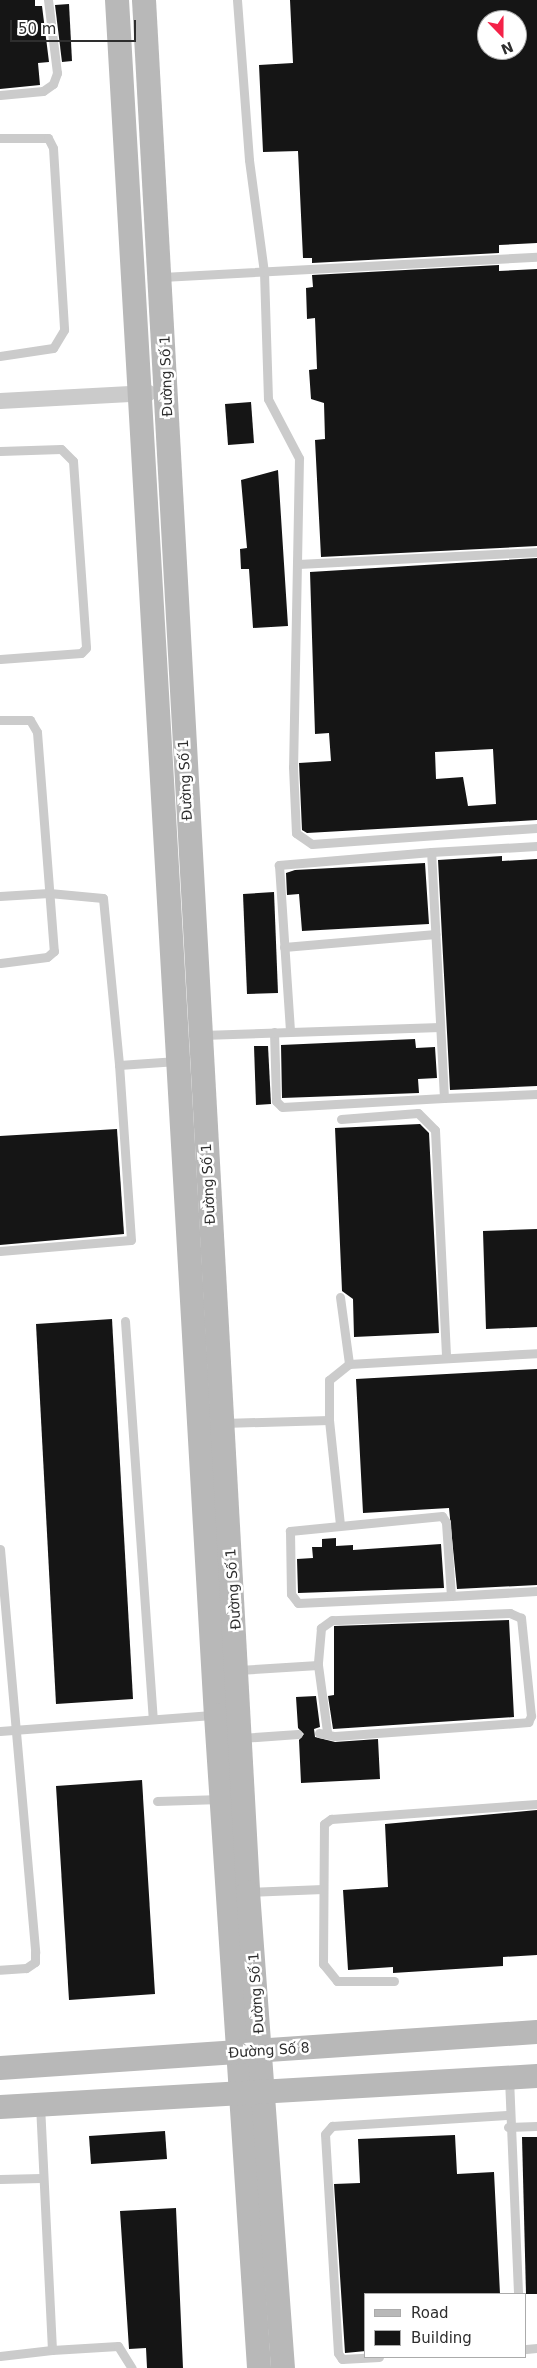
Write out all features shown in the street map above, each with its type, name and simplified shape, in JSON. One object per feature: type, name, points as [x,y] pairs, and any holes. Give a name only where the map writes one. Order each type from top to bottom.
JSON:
[{"type":"street","name":"Đường Số 1","points":[[117,0],[139,394],[190,1060],[222,1423],[238,1670],[248,1892],[260,2051],[265,2092],[284,2368]]},
{"type":"street","name":"Đường Số 1","points":[[144,0],[162,277],[166,392],[200,1035],[190,1060],[216,1715],[236,2052],[241,2093],[259,2368]]},
{"type":"street","points":[[0,401],[166,392]]},
{"type":"street","name":"Đường Số 8","points":[[0,2068],[537,2032]]},
{"type":"street","points":[[0,2107],[537,2076]]},
{"type":"lane","points":[[0,95],[44,91],[53,84],[57,73],[48,0]]},
{"type":"lane","points":[[237,0],[249,160],[264,272],[268,399],[299,458],[293,767],[296,833],[300,840],[312,844],[537,828]]},
{"type":"lane","points":[[0,138],[48,138],[54,148],[64,330],[52,348],[32,355],[0,356]]},
{"type":"lane","points":[[162,277],[537,257]]},
{"type":"lane","points":[[0,451],[61,450],[73,461],[86,648],[80,653],[0,659]]},
{"type":"lane","points":[[298,564],[537,552]]},
{"type":"lane","points":[[0,720],[30,720],[37,732],[54,950],[47,958],[0,963]]},
{"type":"lane","points":[[290,1031],[278,871],[284,862],[537,846]]},
{"type":"lane","points":[[431,852],[444,1098]]},
{"type":"lane","points":[[0,896],[49,893],[99,895],[105,903],[131,1240],[0,1250]]},
{"type":"lane","points":[[284,947],[435,934]]},
{"type":"lane","points":[[200,1035],[440,1026]]},
{"type":"lane","points":[[274,1032],[276,1102],[282,1107],[537,1094]]},
{"type":"lane","points":[[119,1065],[190,1060]]},
{"type":"lane","points":[[341,1119],[418,1113],[435,1130],[446,1357]]},
{"type":"lane","points":[[340,1297],[349,1364]]},
{"type":"lane","points":[[125,1321],[153,1720]]},
{"type":"lane","points":[[340,1525],[329,1420],[330,1380],[349,1364],[537,1353]]},
{"type":"lane","points":[[222,1423],[329,1420]]},
{"type":"lane","points":[[451,1596],[446,1522],[442,1516],[290,1531],[295,1601],[451,1596],[537,1591]]},
{"type":"lane","points":[[0,1548],[34,1962],[26,1968],[0,1970]]},
{"type":"lane","points":[[510,1613],[521,1618],[524,1630],[531,1716],[528,1722],[335,1736],[323,1732],[318,1666],[321,1628],[332,1620],[510,1613]]},
{"type":"lane","points":[[238,1670],[318,1666]]},
{"type":"lane","points":[[0,1731],[216,1715]]},
{"type":"lane","points":[[241,1738],[298,1734]]},
{"type":"lane","points":[[157,1801],[221,1799]]},
{"type":"lane","points":[[394,1981],[337,1981],[328,1976],[323,1964],[324,1824],[331,1819],[537,1804]]},
{"type":"lane","points":[[248,1892],[323,1889]]},
{"type":"lane","points":[[509,2078],[507,2115],[518,2293]]},
{"type":"lane","points":[[40,2104],[41,2178],[52,2350]]},
{"type":"lane","points":[[364,2358],[342,2359],[338,2353],[325,2134],[332,2126],[507,2115]]},
{"type":"lane","points":[[508,2127],[537,2126]]},
{"type":"lane","points":[[0,2179],[41,2178]]},
{"type":"lane","points":[[0,2356],[52,2350],[118,2346],[132,2368]]},
{"type":"building","points":[[0,0],[35,0],[35,6],[42,6],[49,62],[38,63],[40,85],[0,89]]},
{"type":"building","points":[[290,0],[537,0],[537,243],[499,245],[499,253],[312,263],[312,258],[303,258],[298,151],[263,152],[259,65],[293,63]]},
{"type":"building","points":[[69,4],[72,61],[62,62],[55,5]]},
{"type":"building","points":[[499,265],[499,271],[537,269],[537,546],[321,557],[315,440],[325,439],[324,403],[311,399],[309,370],[317,369],[315,318],[307,319],[306,288],[313,287],[312,275]]},
{"type":"building","points":[[251,402],[254,443],[228,445],[225,404]]},
{"type":"building","points":[[278,470],[288,626],[253,628],[249,569],[241,569],[240,549],[247,548],[241,480]]},
{"type":"building","points":[[537,558],[537,820],[307,833],[302,830],[299,763],[331,761],[329,733],[315,734],[310,572]],"holes":[[[493,749],[496,804],[468,806],[463,777],[436,779],[435,752]]]},
{"type":"building","points":[[502,856],[502,861],[537,859],[537,1086],[450,1090],[438,860]]},
{"type":"building","points":[[425,863],[429,924],[302,931],[299,894],[287,895],[286,873],[295,870]]},
{"type":"building","points":[[274,892],[278,993],[247,994],[243,894]]},
{"type":"building","points":[[415,1039],[416,1048],[435,1047],[437,1078],[418,1079],[419,1093],[282,1098],[281,1045]]},
{"type":"building","points":[[254,1046],[268,1046],[271,1104],[256,1105]]},
{"type":"building","points":[[420,1124],[429,1133],[439,1333],[354,1337],[353,1299],[342,1291],[335,1128]]},
{"type":"building","points":[[117,1129],[124,1234],[0,1245],[0,1136]]},
{"type":"building","points":[[537,1229],[537,1327],[486,1329],[483,1231]]},
{"type":"building","points":[[112,1319],[133,1699],[56,1704],[36,1324]]},
{"type":"building","points":[[537,1369],[537,1585],[457,1589],[449,1508],[363,1513],[356,1379]]},
{"type":"building","points":[[336,1538],[336,1546],[353,1545],[353,1550],[441,1544],[444,1588],[298,1593],[297,1559],[313,1558],[312,1547],[322,1547],[322,1539]]},
{"type":"building","points":[[509,1620],[514,1717],[333,1729],[328,1696],[334,1695],[334,1626]]},
{"type":"building","points":[[316,1696],[320,1727],[314,1729],[315,1737],[335,1742],[378,1739],[380,1779],[301,1783],[299,1740],[304,1734],[298,1728],[296,1697]]},
{"type":"building","points":[[142,1780],[155,1994],[69,2000],[56,1786]]},
{"type":"building","points":[[537,1810],[537,1955],[503,1957],[503,1966],[393,1973],[393,1967],[348,1970],[343,1890],[388,1887],[385,1824]]},
{"type":"building","points":[[165,2131],[167,2159],[91,2164],[89,2136]]},
{"type":"building","points":[[455,2135],[457,2174],[494,2172],[500,2293],[364,2293],[364,2351],[345,2353],[334,2184],[360,2183],[358,2139]]},
{"type":"building","points":[[522,2137],[537,2137],[537,2294],[526,2293]]},
{"type":"building","points":[[176,2208],[183,2368],[147,2368],[146,2348],[129,2349],[120,2211]]}]
